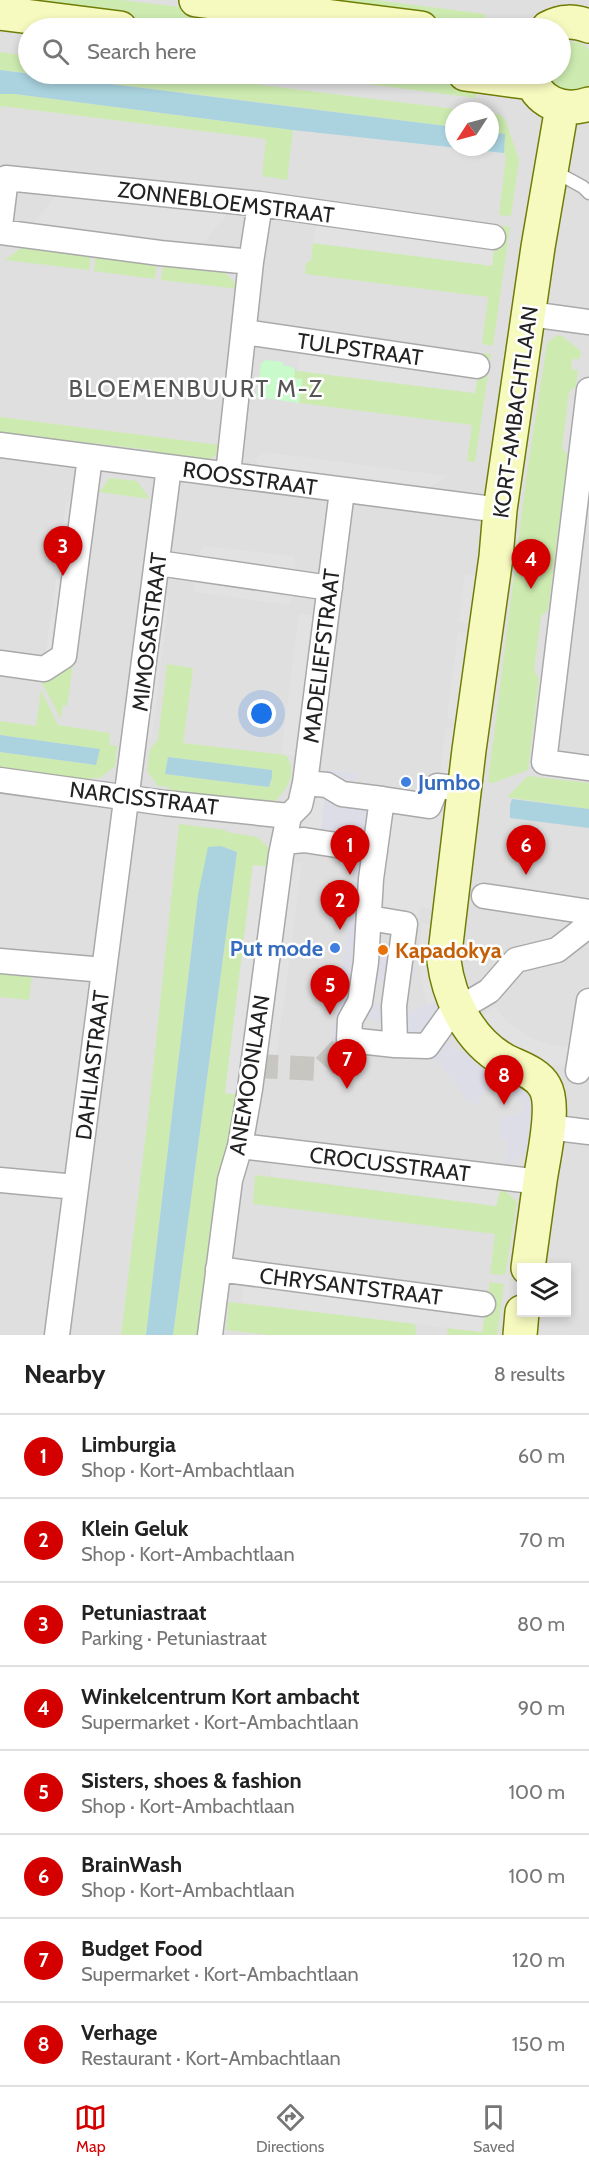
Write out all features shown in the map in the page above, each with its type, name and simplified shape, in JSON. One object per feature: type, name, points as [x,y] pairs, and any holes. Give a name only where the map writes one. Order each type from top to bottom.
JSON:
[{"type":"street","points":[[196,0],[341,18]]},
{"type":"street","points":[[0,13],[40,18]]},
{"type":"street","points":[[533,84],[539,94],[550,103],[576,105]]},
{"type":"street","name":"KORT-AMBACHTLAAN","points":[[529,1263],[548,1126],[549,1099],[545,1086],[535,1076],[504,1060],[485,1046],[473,1032],[451,994],[444,961],[500,510],[551,169],[576,105]]},
{"type":"street","name":"ZONNEBLOEMSTRAAT","points":[[0,226],[6,178],[260,204],[493,237]]},
{"type":"street","points":[[228,474],[251,262],[260,204]]},
{"type":"street","points":[[0,232],[160,253],[251,262]]},
{"type":"street","points":[[530,314],[589,322]]},
{"type":"street","name":"TULPSTRAAT","points":[[244,332],[477,366]]},
{"type":"street","points":[[589,390],[544,762],[589,768]]},
{"type":"street","name":"ROOSSTRAAT","points":[[0,445],[500,510]]},
{"type":"street","points":[[0,663],[44,669],[64,656],[90,457]]},
{"type":"street","name":"MIMOSASTRAAT","points":[[129,796],[169,467]]},
{"type":"street","name":"MADELIEFSTRAAT","points":[[289,816],[300,805],[305,783],[342,491]]},
{"type":"street","points":[[158,563],[330,588]]},
{"type":"street","name":"NARCISSTRAAT","points":[[0,780],[289,816]]},
{"type":"street","points":[[305,783],[327,785],[342,794],[429,806],[437,786],[465,789]]},
{"type":"street","name":"DAHLIASTRAAT","points":[[57,1335],[129,796]]},
{"type":"street","points":[[382,799],[375,851],[366,962],[360,1002],[350,1020],[349,1040],[427,1046],[450,1014],[489,990],[516,960],[557,950],[589,925]]},
{"type":"street","name":"ANEMOONLAAN","points":[[210,1335],[230,1180],[240,1146],[254,1066],[289,816]]},
{"type":"street","points":[[284,842],[304,840],[375,851]]},
{"type":"street","points":[[484,896],[589,912]]},
{"type":"street","points":[[369,918],[405,924],[394,1006],[395,1045]]},
{"type":"street","points":[[0,961],[104,970]]},
{"type":"street","points":[[366,962],[399,965]]},
{"type":"street","points":[[578,1071],[589,1001]]},
{"type":"street","points":[[548,1126],[589,1132]]},
{"type":"street","name":"CROCUSSTRAAT","points":[[240,1146],[540,1182]]},
{"type":"street","points":[[0,1180],[76,1187]]},
{"type":"street","name":"CHRYSANTSTRAAT","points":[[218,1269],[483,1304]]},
{"type":"street","points":[[520,1335],[522,1317]]},
{"type":"lane","points":[[551,169],[583,187],[589,193]]},
{"type":"shaded area","points":[[0,0],[589,0],[589,1335],[0,1335]]},
{"type":"shaded area","points":[[53,192],[228,213],[204,242],[204,247],[33,224],[53,199]]},
{"type":"shaded area","points":[[316,226],[494,247],[492,266],[313,243]]},
{"type":"shaded area","points":[[300,352],[478,374],[475,393],[297,371]]},
{"type":"shaded area","points":[[264,452],[446,476],[428,489],[260,467],[255,460]]},
{"type":"shaded area","points":[[79,493],[60,650],[45,660],[66,503]]},
{"type":"shaded area","points":[[204,546],[293,556],[298,572],[196,559]]},
{"type":"shaded area","points":[[465,574],[482,577],[474,625],[459,622]]},
{"type":"shaded area","points":[[192,577],[295,592],[289,605],[195,592]]},
{"type":"shaded area","points":[[163,591],[169,599],[152,737],[144,745]]},
{"type":"shaded area","points":[[299,614],[313,615],[295,756],[281,754]]},
{"type":"shaded area","points":[[458,632],[473,634],[462,721],[447,718]]},
{"type":"shaded area","points":[[446,728],[461,729],[456,778],[440,775]]},
{"type":"shaded area","points":[[328,770],[357,774],[356,786],[430,794],[433,775],[454,778],[439,797],[385,804],[371,916],[412,921],[405,967],[415,966],[416,974],[406,974],[406,996],[410,1011],[443,999],[446,1038],[456,1052],[461,1053],[466,1049],[533,1088],[535,1146],[504,1168],[507,1139],[499,1137],[502,1117],[517,1116],[523,1109],[514,1093],[492,1088],[483,1093],[480,1104],[468,1102],[438,1061],[332,1048],[356,859],[319,846]],"holes":[[[376,924],[400,927],[396,960],[373,957]],[[369,980],[393,983],[389,1007],[366,1004]],[[372,1019],[382,1023],[384,1028],[381,1033],[369,1039],[355,1027],[363,1021]]]},
{"type":"shaded area","points":[[311,789],[326,791],[320,838],[297,835],[309,805]]},
{"type":"shaded area","points":[[385,804],[448,812],[436,908],[420,907],[418,922],[371,916]]},
{"type":"shaded area","points":[[288,862],[302,863],[276,1062],[264,1060]]},
{"type":"shaded area","points":[[253,865],[269,867],[239,1095],[225,1093]]},
{"type":"shaded area","points":[[422,923],[437,925],[443,999],[428,1005],[422,984],[419,951]]},
{"type":"shaded area","points":[[495,1007],[507,1022],[527,1036],[550,1045],[570,1048],[568,1067],[522,1059],[477,1020]]},
{"type":"shaded area","points":[[272,1159],[500,1190],[496,1206],[270,1176]]},
{"type":"shaded area","points":[[244,1285],[484,1314],[482,1332],[242,1303]]},
{"type":"green space","points":[[0,0],[120,0],[278,18],[95,18],[0,5]]},
{"type":"green space","points":[[252,0],[376,0],[485,14],[485,18],[401,18]]},
{"type":"green space","points":[[571,42],[581,43],[589,49],[589,86],[583,91],[556,90],[552,84],[571,84]]},
{"type":"green space","points":[[0,52],[18,55],[18,72],[0,70]]},
{"type":"green space","points":[[112,84],[252,84],[445,108],[445,126]]},
{"type":"green space","points":[[367,84],[478,84],[476,98]]},
{"type":"green space","points":[[0,94],[15,94],[293,130],[287,180],[262,176],[266,139],[1,106],[0,112]]},
{"type":"green space","points":[[499,114],[505,119],[519,160],[511,216],[499,215],[506,156],[504,153],[505,134],[499,133]]},
{"type":"green space","points":[[497,225],[510,227],[493,346],[482,344],[488,297],[305,274],[306,263],[311,261],[313,243],[492,265]]},
{"type":"green space","points":[[25,245],[91,254],[89,270],[5,260]]},
{"type":"green space","points":[[96,255],[157,263],[155,279],[94,271]]},
{"type":"green space","points":[[163,264],[225,272],[240,289],[161,280]]},
{"type":"green space","points":[[557,335],[562,336],[581,351],[580,359],[572,359],[571,369],[578,370],[576,386],[569,392],[562,448],[568,455],[548,610],[541,616],[534,671],[539,679],[528,770],[493,783],[488,782],[526,480],[547,343]]},
{"type":"green space","points":[[481,353],[491,354],[475,462],[467,461],[472,425],[299,403],[302,379],[294,378],[295,370],[475,393]]},
{"type":"green space","points":[[266,360],[283,362],[283,365],[295,370],[294,378],[302,379],[299,403],[257,397],[261,363]]},
{"type":"green space","points":[[0,417],[220,445],[215,456],[205,462],[159,458],[151,450],[56,439],[49,443],[0,437]]},
{"type":"green space","points":[[110,478],[137,481],[150,499],[99,492]]},
{"type":"green space","points":[[73,664],[67,706],[63,705],[61,719],[42,683],[43,677]]},
{"type":"green space","points":[[167,664],[192,668],[183,743],[286,755],[290,762],[291,776],[286,788],[272,804],[169,791],[169,787],[158,786],[147,771],[150,749],[158,740]],"holes":[[[168,757],[271,770],[271,783],[268,787],[166,774]]]},
{"type":"green space","points":[[41,690],[58,725],[110,733],[109,745],[117,746],[115,766],[100,778],[92,778],[91,781],[0,769],[0,752],[96,765],[99,749],[0,735],[0,721],[36,726]]},
{"type":"green space","points":[[528,776],[589,783],[589,809],[507,797]]},
{"type":"green space","points":[[179,824],[226,830],[226,832],[257,837],[269,848],[269,867],[253,865],[225,1093],[239,1095],[230,1141],[218,1172],[198,1335],[173,1335],[237,852],[221,846],[198,895],[146,1335],[121,1335],[148,1117]]},
{"type":"green space","points":[[0,971],[32,974],[29,1000],[0,997]]},
{"type":"green space","points":[[255,1175],[496,1206],[501,1187],[517,1202],[505,1275],[490,1274],[495,1234],[253,1204]]},
{"type":"green space","points":[[490,1282],[504,1284],[497,1335],[447,1335],[448,1328],[482,1332]]},
{"type":"green space","points":[[229,1302],[415,1323],[416,1335],[269,1335],[226,1330]]},
{"type":"water","points":[[0,70],[18,72],[18,84],[112,84],[445,126],[445,147],[293,130],[15,94],[0,94]]},
{"type":"water","points":[[499,133],[505,134],[504,153],[499,152]]},
{"type":"water","points":[[0,735],[100,749],[96,765],[0,752]]},
{"type":"water","points":[[168,757],[272,770],[272,777],[269,787],[165,774]]},
{"type":"water","points":[[512,799],[589,809],[589,828],[510,818]]},
{"type":"water","points":[[221,846],[237,852],[173,1335],[146,1335],[198,895],[208,847]]},
{"type":"tunnel","points":[[254,1066],[322,1069],[349,1040]]},
{"type":"place","name":"Petuniastraat","points":[[63,576]]},
{"type":"place","name":"Winkelcentrum Kort ambacht","points":[[531,589]]},
{"type":"place","name":"Jumbo","points":[[406,782]]},
{"type":"place","name":"Limburgia","points":[[350,875]]},
{"type":"place","name":"BrainWash","points":[[526,875]]},
{"type":"place","name":"Klein Geluk","points":[[340,930]]},
{"type":"place","name":"Put mode","points":[[335,948]]},
{"type":"place","name":"Kapadokya","points":[[383,950]]},
{"type":"place","name":"Sisters, shoes & fashion","points":[[330,1015]]},
{"type":"place","name":"Budget Food","points":[[347,1089]]},
{"type":"place","name":"Verhage","points":[[504,1105]]},
{"type":"district","name":"BLOEMENBUURT M-Z","points":[[196,389]]}]
